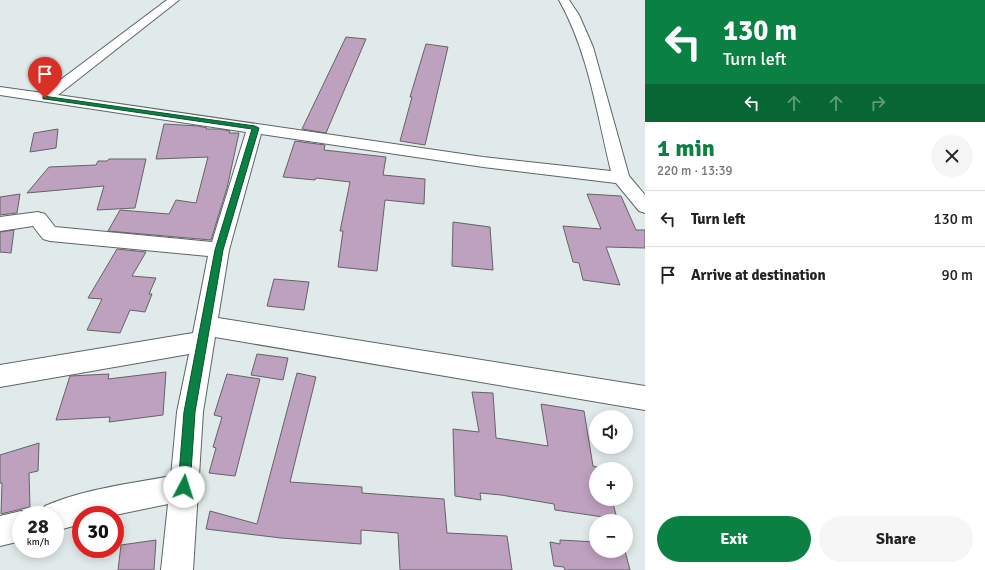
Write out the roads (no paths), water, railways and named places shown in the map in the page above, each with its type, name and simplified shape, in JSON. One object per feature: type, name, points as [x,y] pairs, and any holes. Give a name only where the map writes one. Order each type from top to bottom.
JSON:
[{"type":"street","points":[[45,98],[174,0]]},
{"type":"street","points":[[564,0],[573,15],[587,47],[621,178],[645,207]]},
{"type":"street","points":[[0,91],[483,162],[621,178]]},
{"type":"street","points":[[177,570],[190,412],[219,250],[255,128]]},
{"type":"street","points":[[0,224],[38,220],[50,234],[219,250]]},
{"type":"street","points":[[0,376],[204,334],[645,398]]},
{"type":"street","points":[[64,514],[100,504],[184,487]]},
{"type":"street","points":[[0,532],[12,529]]}]
